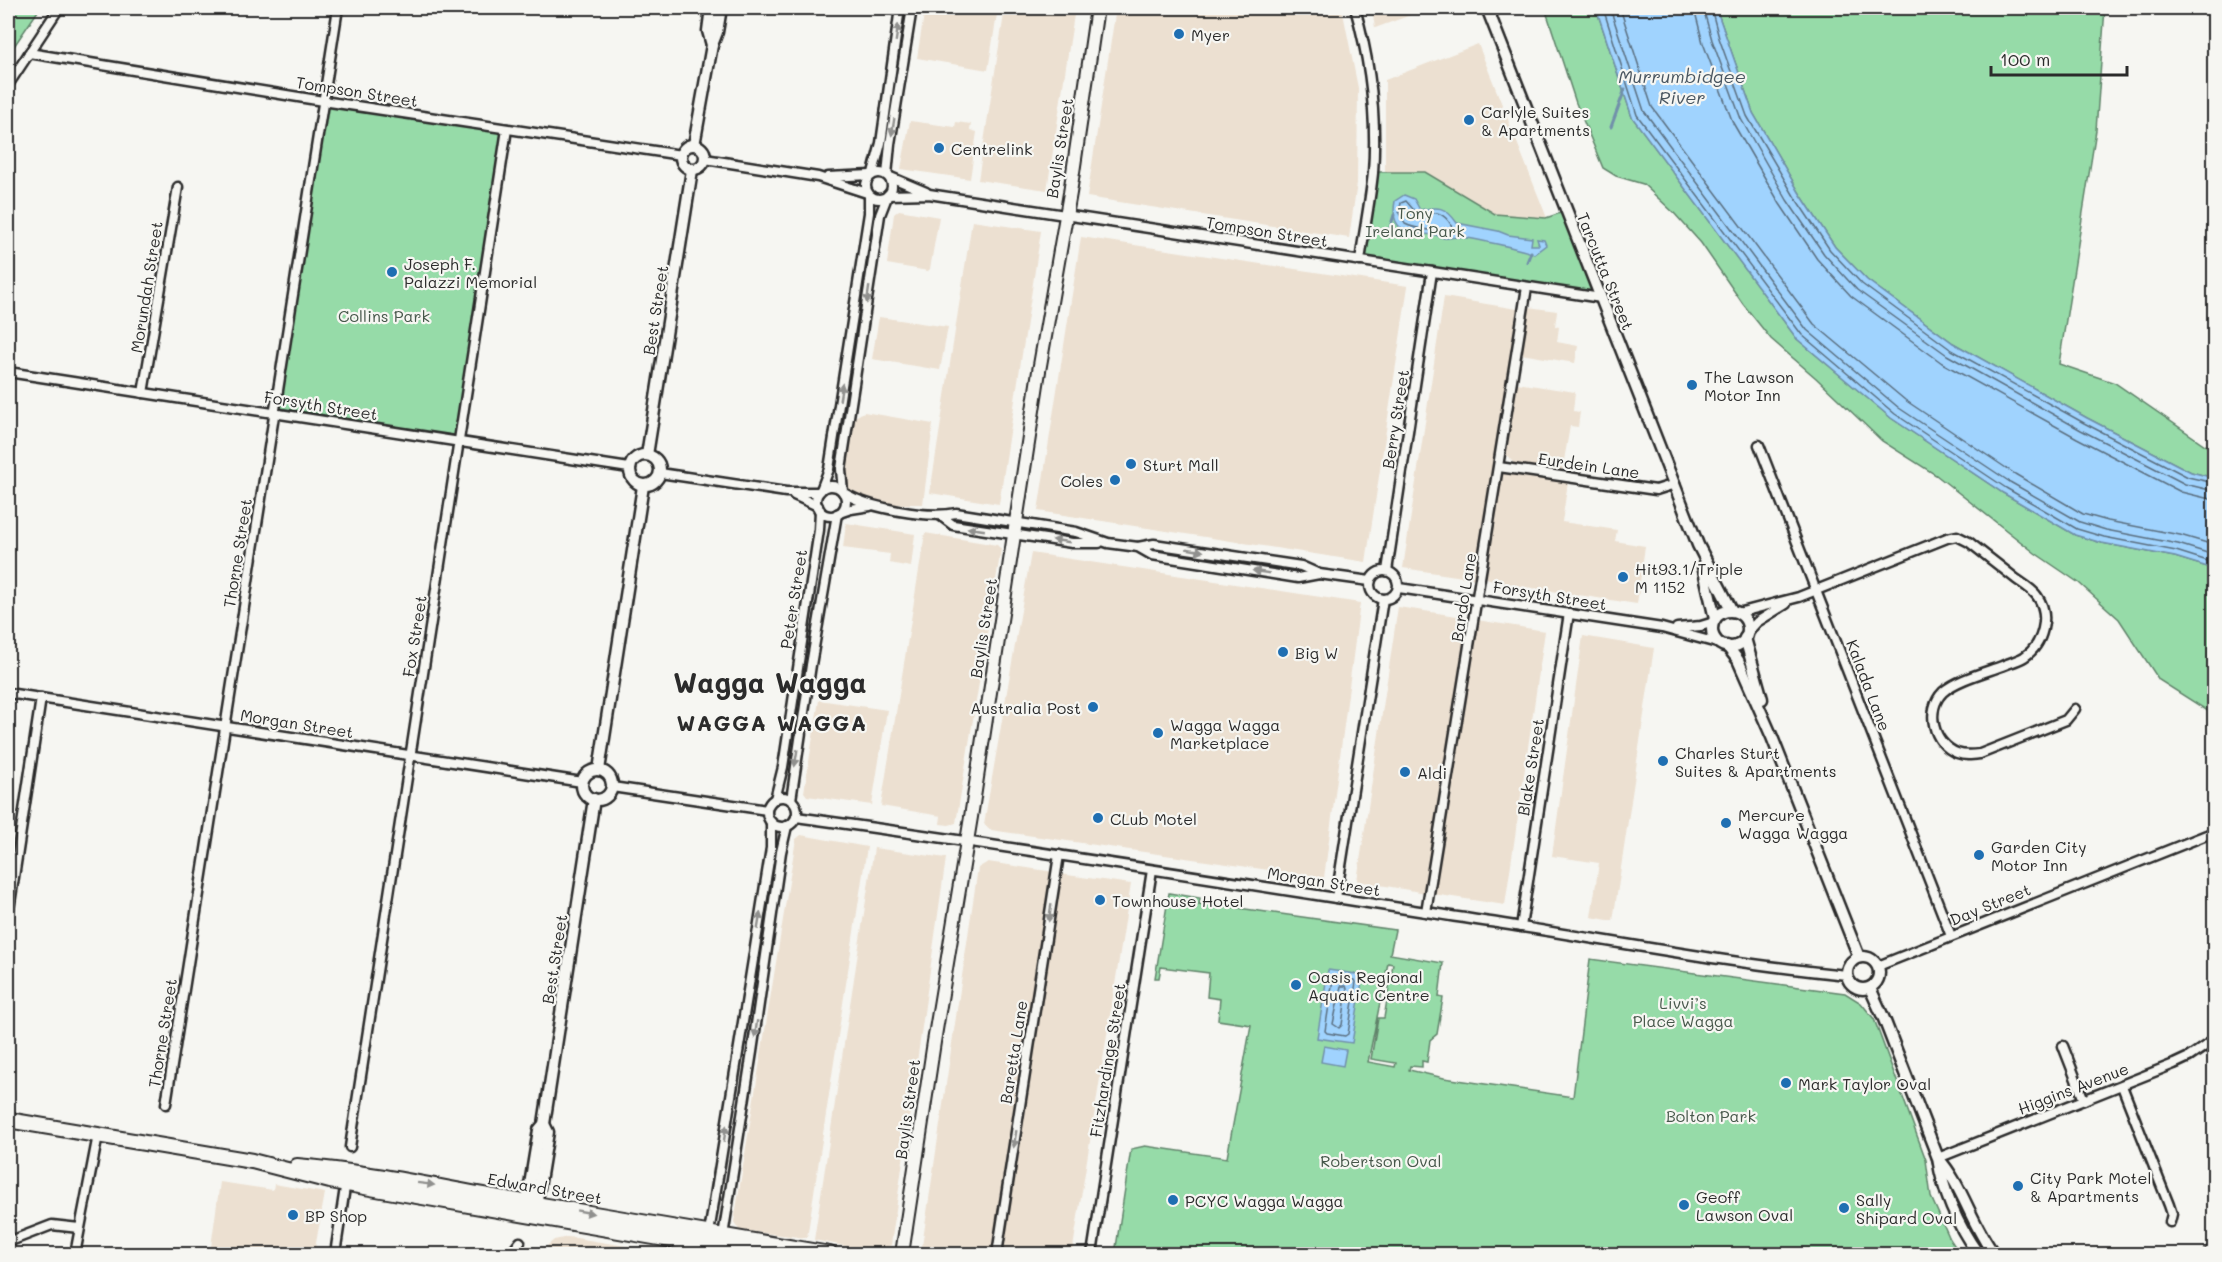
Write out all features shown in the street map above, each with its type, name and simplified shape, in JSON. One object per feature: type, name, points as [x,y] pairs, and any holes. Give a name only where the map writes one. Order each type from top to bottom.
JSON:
[{"type":"highway","name":"Edward Street","points":[[8,1120],[346,1177],[439,1185],[531,1210],[752,1254]]},
{"type":"highway","name":"Edward Street","points":[[531,1210],[716,1235],[830,1254]]},
{"type":"main road","name":"Baylis Street","points":[[902,1254],[1070,193],[1097,8]]},
{"type":"street","points":[[8,85],[59,8]]},
{"type":"street","name":"Thorne Street","points":[[166,1104],[338,8]]},
{"type":"street","points":[[711,8],[708,31],[712,45]]},
{"type":"street","points":[[694,145],[721,8]]},
{"type":"street","points":[[819,508],[817,499],[829,469],[869,213],[866,181],[872,174],[878,156],[900,8]]},
{"type":"street","points":[[838,514],[846,503],[841,469],[880,215],[892,188],[888,176],[912,8]]},
{"type":"street","points":[[1355,8],[1368,62],[1372,99],[1373,172],[1360,261]]},
{"type":"street","name":"Tarcutta Street","points":[[1486,8],[1698,545],[1735,612]]},
{"type":"street","name":"Tompson Street","points":[[29,54],[681,155]]},
{"type":"street","points":[[893,58],[904,60]]},
{"type":"street","points":[[887,102],[897,104]]},
{"type":"street","name":"Fox Street","points":[[350,1147],[507,129]]},
{"type":"street","points":[[694,145],[701,148],[705,159],[699,168],[692,170],[684,166],[681,155],[684,149],[694,145]]},
{"type":"street","points":[[705,159],[818,177],[878,199],[887,196]]},
{"type":"street","name":"Best Street","points":[[647,455],[692,170]]},
{"type":"street","points":[[818,177],[880,172],[888,176]]},
{"type":"street","name":"Tompson Street","points":[[888,176],[929,194]]},
{"type":"street","name":"Morundah Street","points":[[143,393],[178,187]]},
{"type":"street","name":"Tompson Street","points":[[887,196],[929,194],[1601,298]]},
{"type":"street","points":[[860,268],[871,270]]},
{"type":"street","name":"Berry Street","points":[[1387,571],[1432,272]]},
{"type":"street","name":"Bardo Lane","points":[[1426,912],[1527,287]]},
{"type":"street","points":[[853,313],[865,315]]},
{"type":"street","points":[[844,370],[856,372]]},
{"type":"street","name":"Forsyth Street","points":[[8,372],[629,468]]},
{"type":"street","points":[[837,415],[849,417]]},
{"type":"street","name":"Kalada Lane","points":[[1759,445],[1952,936]]},
{"type":"street","points":[[647,455],[656,460],[660,473],[652,484],[644,486],[631,478],[629,468],[638,456],[647,455]]},
{"type":"street","name":"Eurdein Lane","points":[[1499,467],[1656,490],[1674,484]]},
{"type":"street","points":[[660,473],[786,492],[820,491],[828,486],[836,487],[874,506],[941,516],[956,513],[1016,529],[1076,532],[1108,543],[1138,547],[1154,543],[1301,566],[1319,574],[1370,581]]},
{"type":"street","points":[[599,770],[644,486]]},
{"type":"street","points":[[786,492],[806,499],[830,515],[874,506]]},
{"type":"street","name":"Peter Street","points":[[775,799],[783,767],[812,578],[819,530],[819,508]]},
{"type":"street","name":"Peter Street","points":[[790,800],[824,580],[838,514]]},
{"type":"street","points":[[1724,645],[1737,645],[1766,615],[1799,597],[1957,536],[1969,542],[2036,594],[2043,612],[2044,624],[2037,644],[2023,657],[1954,685],[1943,692],[1936,702],[1933,713],[1934,726],[1939,738],[1956,753],[1980,754],[2066,720],[2075,709]]},
{"type":"street","name":"Tarcutta Street","points":[[1698,545],[1714,621]]},
{"type":"street","points":[[1387,571],[1397,579],[1399,588],[1394,596],[1383,599],[1375,596],[1371,591],[1370,581],[1378,572],[1387,571]]},
{"type":"street","points":[[812,578],[824,580]]},
{"type":"street","name":"Forsyth Street","points":[[1399,588],[1662,628],[1724,645]]},
{"type":"street","points":[[1799,597],[1722,613],[1714,621],[1712,632],[1738,660],[1772,737],[1859,957]]},
{"type":"street","points":[[1336,898],[1383,599]]},
{"type":"street","points":[[1735,612],[1746,621],[1746,636],[1772,737]]},
{"type":"street","name":"Blake Street","points":[[1521,927],[1569,613]]},
{"type":"street","name":"Forsyth Street","points":[[1662,628],[1687,628],[1714,621]]},
{"type":"street","points":[[804,626],[817,627]]},
{"type":"street","points":[[796,681],[808,683]]},
{"type":"street","name":"Morgan Street","points":[[8,693],[582,782]]},
{"type":"street","points":[[8,917],[41,698]]},
{"type":"street","points":[[789,727],[800,728]]},
{"type":"street","points":[[599,770],[608,774],[612,787],[604,798],[594,799],[584,791],[582,782],[590,771],[599,770]]},
{"type":"street","points":[[612,787],[767,810]]},
{"type":"street","points":[[716,1235],[735,1160],[787,826],[796,817],[796,807],[790,800],[783,797],[775,799],[767,810]]},
{"type":"street","name":"Best Street","points":[[531,1210],[539,1130],[544,1124],[594,799]]},
{"type":"street","points":[[716,1235],[721,1158],[771,848],[771,822],[767,810]]},
{"type":"street","name":"Morgan Street","points":[[796,817],[967,840],[1521,927],[1847,975]]},
{"type":"street","points":[[771,822],[778,827],[787,826]]},
{"type":"street","name":"Day Street","points":[[1878,966],[2214,832]]},
{"type":"street","name":"Baretta Lane","points":[[997,1254],[1059,855]]},
{"type":"street","name":"Fitzhardinge Street","points":[[1092,1254],[1152,870]]},
{"type":"street","points":[[764,890],[775,892]]},
{"type":"street","points":[[756,941],[768,943]]},
{"type":"street","points":[[1859,957],[1872,959],[1878,966],[1880,976],[1878,981],[1865,990],[1851,984],[1847,975],[1848,966],[1859,957]]},
{"type":"street","points":[[1870,988],[1938,1158],[1941,1179],[1959,1221],[1978,1254]]},
{"type":"street","points":[[746,999],[760,1000]]},
{"type":"street","name":"Higgins Avenue","points":[[1938,1158],[2122,1086],[2189,1057],[2214,1040]]},
{"type":"street","points":[[2063,1046],[2084,1100]]},
{"type":"street","points":[[738,1049],[752,1052]]},
{"type":"street","points":[[2122,1086],[2169,1205],[2172,1214],[2170,1222]]},
{"type":"street","points":[[729,1106],[743,1108]]},
{"type":"street","points":[[75,1254],[98,1135]]},
{"type":"street","points":[[721,1158],[735,1160]]},
{"type":"street","points":[[1938,1158],[1952,1174],[1971,1216],[1994,1254]]},
{"type":"street","points":[[335,1254],[346,1177]]},
{"type":"street","points":[[1951,1203],[1962,1198]]},
{"type":"street","points":[[1959,1221],[1971,1216]]},
{"type":"street","points":[[8,1242],[52,1225],[79,1228]]},
{"type":"street","points":[[512,1254],[520,1242]]},
{"type":"shaded area","points":[[925,8],[998,8],[988,70],[917,58]]},
{"type":"shaded area","points":[[1005,8],[1075,8],[1047,190],[978,180]]},
{"type":"shaded area","points":[[1116,8],[1342,8],[1358,88],[1357,183],[1349,238],[1087,197]]},
{"type":"shaded area","points":[[1372,8],[1430,8],[1375,28]]},
{"type":"shaded area","points":[[1478,44],[1547,218],[1495,214],[1425,172],[1385,172],[1385,80]]},
{"type":"shaded area","name":"Centrelink","points":[[910,121],[955,127],[956,122],[971,124],[970,130],[977,132],[970,179],[901,169]]},
{"type":"shaded area","points":[[899,210],[939,217],[928,271],[887,264],[894,214]]},
{"type":"shaded area","points":[[972,221],[1041,231],[999,504],[930,493]]},
{"type":"shaded area","points":[[1081,237],[1408,286],[1366,562],[1038,511]]},
{"type":"shaded area","points":[[1444,297],[1517,309],[1476,579],[1403,568]]},
{"type":"shaded area","points":[[1528,307],[1557,311],[1555,326],[1559,327],[1557,342],[1578,346],[1575,363],[1521,354]]},
{"type":"shaded area","points":[[879,317],[948,327],[940,370],[872,359]]},
{"type":"shaded area","points":[[1517,383],[1575,392],[1573,411],[1580,412],[1578,427],[1570,426],[1562,472],[1515,465],[1506,454]]},
{"type":"shaded area","points":[[864,412],[933,424],[923,504],[874,504],[844,490],[842,477],[853,418]]},
{"type":"shaded area","points":[[1512,471],[1568,482],[1562,522],[1617,530],[1615,541],[1645,546],[1637,604],[1493,582],[1486,577],[1503,472]]},
{"type":"shaded area","points":[[846,523],[915,534],[911,567],[889,563],[890,554],[843,548]]},
{"type":"shaded area","points":[[925,533],[997,545],[1001,549],[956,823],[949,825],[940,824],[941,816],[881,806]]},
{"type":"shaded area","points":[[1031,553],[1360,603],[1324,878],[991,830],[984,824]]},
{"type":"shaded area","points":[[1398,607],[1470,618],[1426,893],[1357,881]]},
{"type":"shaded area","points":[[1477,620],[1545,631],[1505,905],[1433,894]]},
{"type":"shaded area","points":[[1583,636],[1654,648],[1613,921],[1591,917],[1599,863],[1552,856]]},
{"type":"shaded area","points":[[819,700],[887,710],[872,805],[807,796],[804,792]]},
{"type":"shaded area","points":[[801,835],[867,847],[807,1238],[739,1230],[734,1222],[796,839]]},
{"type":"shaded area","points":[[874,848],[946,858],[891,1245],[879,1253],[814,1240]]},
{"type":"shaded area","points":[[988,862],[1054,872],[994,1254],[927,1254],[921,1253],[978,868]]},
{"type":"shaded area","points":[[1060,874],[1131,884],[1072,1254],[1000,1254]]},
{"type":"shaded area","points":[[220,1182],[273,1190],[274,1184],[325,1193],[314,1254],[210,1254]]},
{"type":"shaded area","points":[[568,1237],[675,1254],[544,1254],[548,1245],[554,1240]]},
{"type":"green space","points":[[8,8],[40,8],[8,55]]},
{"type":"green space","points":[[1545,8],[1596,8],[1632,117],[1797,339],[1891,418],[2003,493],[2075,535],[2102,543],[2175,557],[2214,569],[2214,715],[2159,680],[2119,619],[2079,583],[2035,553],[1936,475],[1882,441],[1771,339],[1743,304],[1701,243],[1674,213],[1643,184],[1616,176],[1603,168],[1576,103]]},
{"type":"green space","points":[[1716,8],[2105,8],[2096,130],[2059,364],[2115,383],[2214,449],[2214,478],[2191,472],[2087,418],[1953,343],[1867,280],[1835,247],[1799,192],[1753,113]]},
{"type":"green space","name":"Collins Park","points":[[323,101],[507,129],[459,442],[274,414]]},
{"type":"green space","name":"Tony Ireland Park","points":[[1373,172],[1425,172],[1495,214],[1546,218],[1566,211],[1600,298],[1360,261]]},
{"type":"green space","points":[[1169,893],[1200,898],[1199,905],[1203,903],[1395,930],[1390,954],[1443,963],[1439,997],[1443,998],[1437,1034],[1430,1040],[1427,1062],[1422,1061],[1422,1067],[1410,1066],[1409,1070],[1444,1078],[1573,1097],[1590,959],[1845,993],[1861,1003],[1874,1019],[1926,1160],[1931,1197],[1950,1239],[1960,1254],[1115,1254],[1131,1149],[1145,1146],[1227,1158],[1251,1025],[1218,1020],[1220,999],[1207,997],[1209,973],[1161,967],[1159,978],[1155,978]],"holes":[[[1388,963],[1393,964],[1384,1018],[1378,1018],[1371,1059],[1396,1063],[1395,1067],[1368,1062]]]},
{"type":"water","name":"Murrumbidgee River","points":[[1596,8],[1716,8],[1753,113],[1799,192],[1835,247],[1867,280],[1953,343],[2087,418],[2191,472],[2214,478],[2214,569],[2175,557],[2102,543],[2075,535],[2003,493],[1891,418],[1797,339],[1632,117]]},
{"type":"water","points":[[1404,195],[1414,199],[1420,210],[1432,208],[1445,210],[1457,223],[1532,238],[1531,245],[1539,245],[1537,239],[1544,240],[1546,245],[1534,254],[1472,239],[1442,238],[1403,230],[1395,220],[1394,212],[1395,201]]},
{"type":"water","points":[[1328,970],[1363,975],[1352,1043],[1317,1038]]},
{"type":"water","points":[[1324,1046],[1346,1050],[1343,1066],[1321,1062]]},
{"type":"waterway","points":[[1611,127],[1625,89]]},
{"type":"waterway","points":[[1390,228],[1394,215]]},
{"type":"waterway","points":[[1527,262],[1531,252]]},
{"type":"railway","points":[[2203,1254],[2214,1242]]},
{"type":"place","name":"Myer","points":[[1179,34]]},
{"type":"place","name":"Carlyle Suites & Apartments","points":[[1469,120]]},
{"type":"place","name":"Centrelink","points":[[939,148]]},
{"type":"place","name":"Joseph F. Palazzi Memorial","points":[[392,272]]},
{"type":"place","name":"The Lawson Motor Inn","points":[[1692,385]]},
{"type":"place","name":"Sturt Mall","points":[[1131,464]]},
{"type":"place","name":"Coles","points":[[1115,480]]},
{"type":"place","name":"Hit93.1/Triple M 1152","points":[[1623,577]]},
{"type":"place","name":"Big W","points":[[1283,652]]},
{"type":"place","name":"Australia Post","points":[[1093,707]]},
{"type":"place","name":"Wagga Wagga Marketplace","points":[[1158,733]]},
{"type":"place","name":"Charles Sturt Suites & Apartments","points":[[1663,761]]},
{"type":"place","name":"Aldi","points":[[1405,772]]},
{"type":"place","name":"CLub Motel","points":[[1098,818]]},
{"type":"place","name":"Mercure Wagga Wagga","points":[[1726,823]]},
{"type":"place","name":"Garden City Motor Inn","points":[[1979,855]]},
{"type":"place","name":"Townhouse Hotel","points":[[1100,900]]},
{"type":"place","name":"Oasis Regional Aquatic Centre","points":[[1296,985]]},
{"type":"place","name":"Mark Taylor Oval","points":[[1786,1083]]},
{"type":"place","name":"City Park Motel & Apartments","points":[[2018,1186]]},
{"type":"place","name":"PCYC Wagga Wagga","points":[[1173,1200]]},
{"type":"place","name":"Geoff Lawson Oval","points":[[1684,1205]]},
{"type":"place","name":"Sally Shipard Oval","points":[[1844,1208]]},
{"type":"place","name":"BP Shop","points":[[293,1215]]},
{"type":"district","name":"Wagga Wagga","points":[[770,682]]},
{"type":"district","name":"WAGGA WAGGA","points":[[772,722]]},
{"type":"park label","name":"Livvi’s Place Wagga","points":[[1683,1011]]},
{"type":"park label","name":"Bolton Park","points":[[1711,1115]]},
{"type":"park label","name":"Robertson Oval","points":[[1381,1160]]}]
